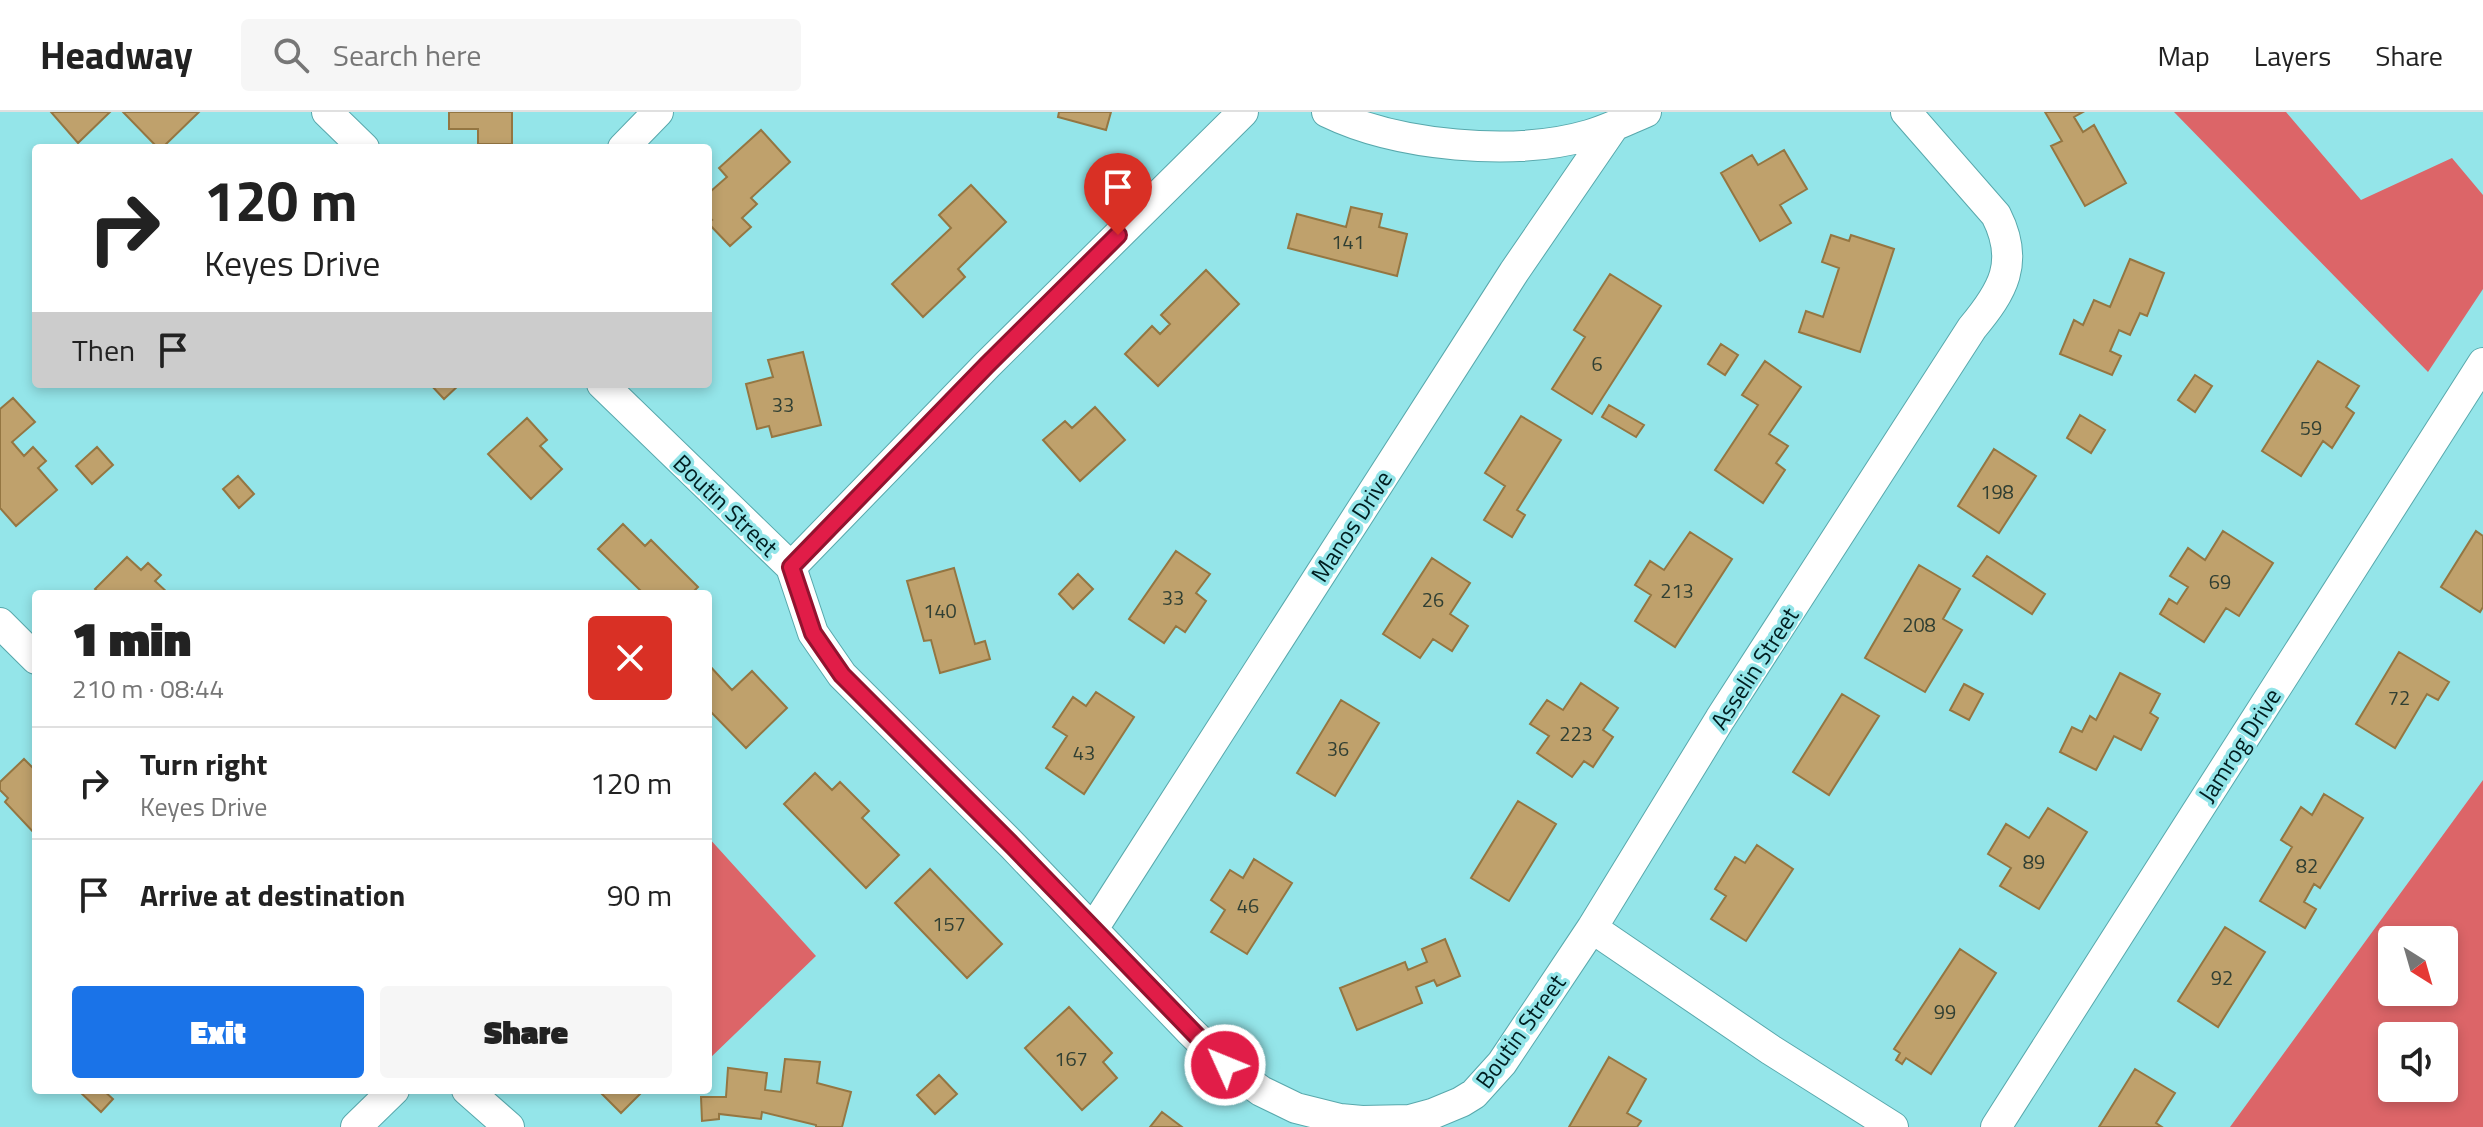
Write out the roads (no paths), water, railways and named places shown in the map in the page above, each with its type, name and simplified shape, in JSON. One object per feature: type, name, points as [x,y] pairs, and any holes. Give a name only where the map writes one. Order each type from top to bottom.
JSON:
[{"type":"street","points":[[327,112],[360,144]]},
{"type":"street","points":[[627,144],[658,112]]},
{"type":"street","points":[[791,567],[987,365],[1243,112]]},
{"type":"street","points":[[1327,112],[1369,129],[1447,143],[1509,145],[1587,136],[1646,112]]},
{"type":"street","name":"Asselin Street","points":[[1592,928],[1720,719],[2003,284],[2007,247],[1996,215],[1906,112]]},
{"type":"street","name":"Manos Drive","points":[[1093,929],[1514,272],[1614,126]]},
{"type":"street","name":"Jamrog Drive","points":[[1996,1127],[2483,363]]},
{"type":"street","name":"Boutin Street","points":[[606,388],[791,567],[813,633],[842,675],[1189,1030],[1245,1081],[1278,1100],[1340,1119],[1386,1121],[1410,1120],[1432,1114],[1474,1094],[1502,1063],[1592,928]]},
{"type":"street","points":[[0,623],[32,655]]},
{"type":"street","points":[[1592,928],[1771,1050],[1893,1127]]},
{"type":"street","points":[[356,1127],[390,1094]]},
{"type":"street","points":[[472,1094],[509,1127]]}]
